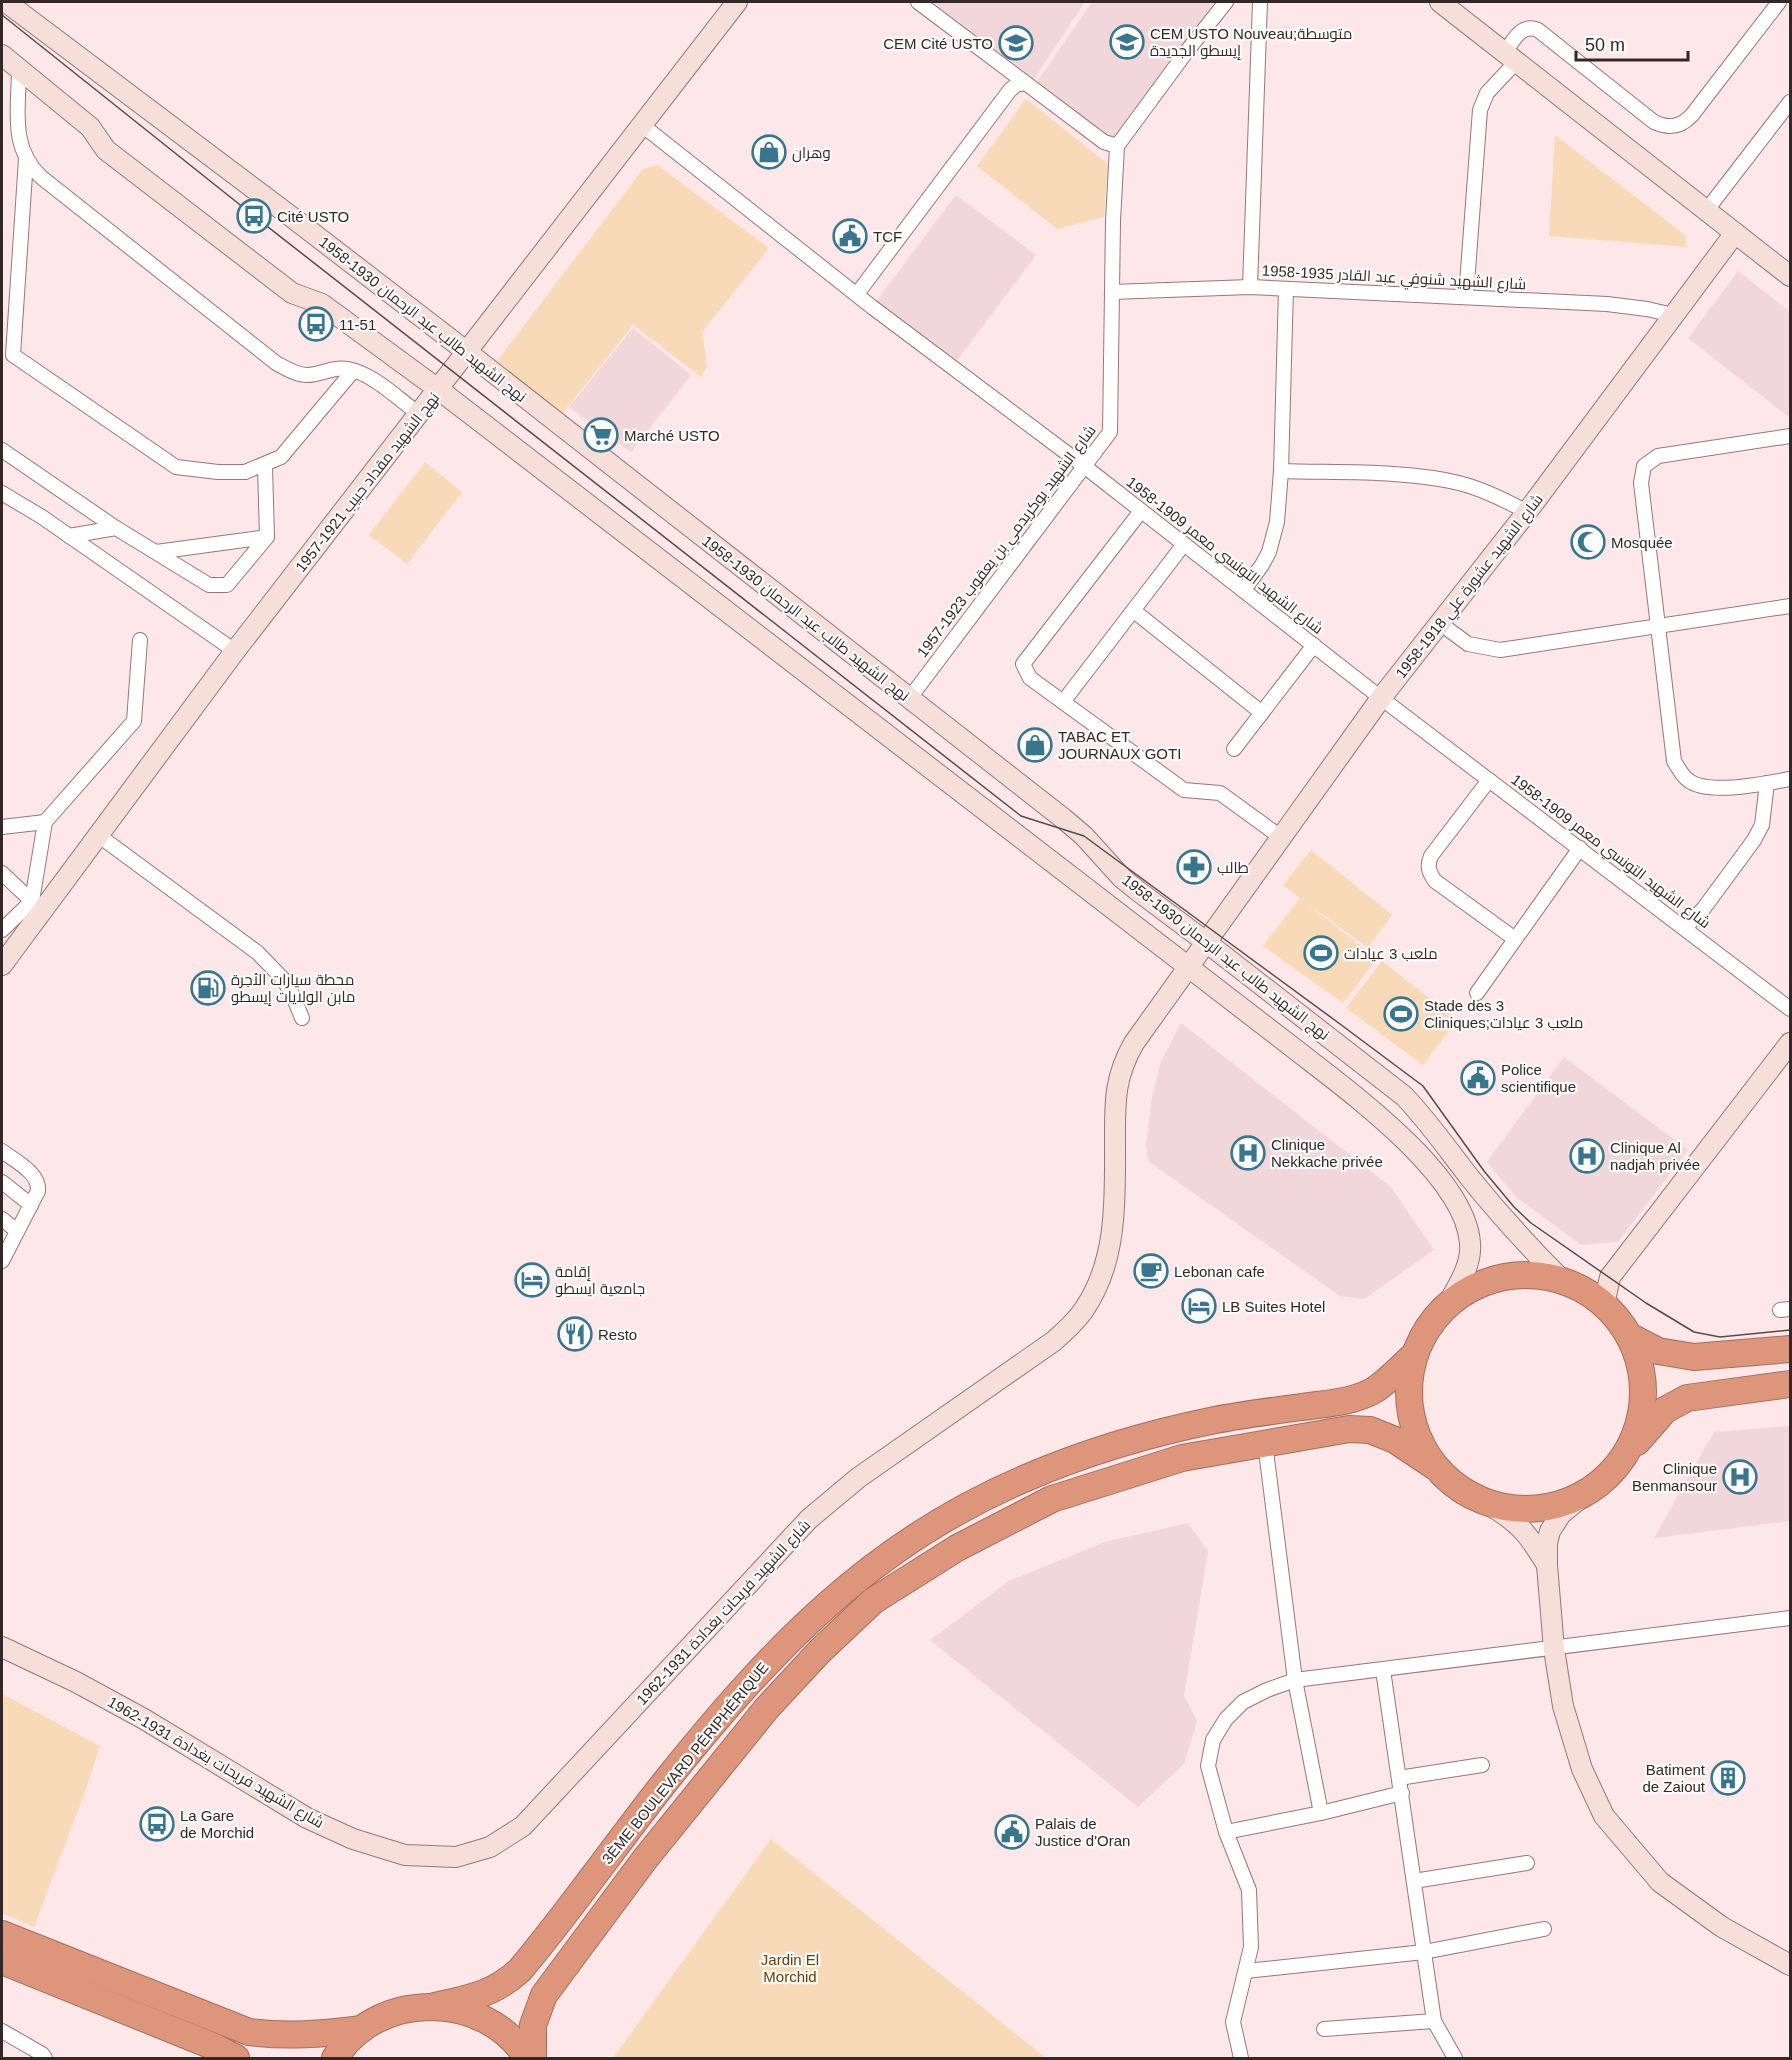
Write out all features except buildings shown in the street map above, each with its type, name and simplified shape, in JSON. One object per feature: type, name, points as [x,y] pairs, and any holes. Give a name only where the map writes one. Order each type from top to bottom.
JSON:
[{"type":"highway","points":[[1620,1464],[1633,1441],[1641,1415],[1643,1388],[1639,1361],[1629,1336],[1604,1305],[1591,1295],[1563,1281],[1539,1275],[1515,1275],[1491,1280],[1469,1289],[1449,1302],[1434,1318],[1422,1335],[1414,1355],[1408,1390],[1412,1425],[1421,1446],[1434,1466],[1449,1482],[1467,1494],[1507,1509],[1528,1510],[1559,1505],[1588,1492],[1605,1480],[1620,1464],[1665,1410],[1687,1398],[1791,1384]]},
{"type":"highway","points":[[1629,1336],[1658,1351],[1694,1357],[1791,1349]]},
{"type":"highway","name":"3ÈME BOULEVARD PÉRIPHÉRIQUE","points":[[435,2006],[497,1989],[520,1970],[669,1777],[744,1688],[809,1620],[890,1554],[971,1505],[1024,1479],[1076,1459],[1136,1439],[1216,1420],[1338,1402],[1360,1396],[1376,1389],[1414,1355]]},
{"type":"highway","name":"3ÈME BOULEVARD PÉRIPHÉRIQUE","points":[[533,2058],[532,2025],[544,1995],[645,1859],[767,1708],[820,1651],[873,1601],[957,1548],[1052,1499],[1182,1458],[1349,1429],[1370,1430],[1395,1440],[1434,1466]]},
{"type":"highway","points":[[2,1934],[249,2032],[283,2036],[362,2029]]},
{"type":"highway","points":[[2,1961],[215,2047],[236,2058]]},
{"type":"highway","points":[[335,2058],[348,2041],[379,2018],[396,2011],[435,2006],[460,2010],[485,2020],[513,2041],[527,2058]]},
{"type":"main road","name":"نهج الشهيد طالب عبد الرحمان 1930-1958","points":[[6,2],[467,352],[1064,819],[1084,836],[1122,878],[1404,1096],[1426,1119],[1510,1225],[1563,1281]]},
{"type":"main road","name":"نهج الشهيد مقداد حبيب 1921-1957","points":[[2,965],[37,906],[98,836],[235,651],[737,2]]},
{"type":"main road","points":[[1440,2],[1791,276]]},
{"type":"main road","name":"نهج الشهيد طالب عبد الرحمان 1930-1958","points":[[2,55],[90,128],[106,150],[292,293],[322,304],[438,389],[1386,1121],[1437,1175],[1465,1221],[1470,1241],[1470,1258],[1449,1302]]},
{"type":"main road","name":"شارع الشهيد عشورة علي 1918-1958","points":[[1206,942],[1382,698],[1527,512],[1735,233]]},
{"type":"main road","name":"شارع الشهيد فريحات بغدادة 1931-1962","points":[[2,1647],[76,1682],[134,1714],[307,1818],[353,1839],[405,1855],[456,1857],[490,1847],[523,1826],[809,1519],[858,1478],[1054,1341],[1086,1307],[1101,1278],[1111,1245],[1115,1192],[1116,1092],[1125,1060],[1206,942]]},
{"type":"main road","points":[[1604,1305],[1610,1277],[1791,1043]]},
{"type":"main road","points":[[1588,1492],[1561,1514],[1550,1531],[1547,1565],[1554,1649],[1563,1706],[1582,1769],[1604,1816],[1660,1882],[1722,1927],[1790,1962]]},
{"type":"main road","points":[[1487,1503],[1520,1526],[1547,1565]]},
{"type":"street","points":[[918,2],[1104,142],[1117,146],[1226,2]]},
{"type":"street","points":[[1251,287],[1260,2]]},
{"type":"street","points":[[1466,297],[1480,110],[1487,93],[1511,56],[1521,31],[1532,27],[1538,30],[1654,122],[1671,127],[1679,125],[1692,116],[1779,2]]},
{"type":"street","points":[[19,68],[18,137],[26,159],[41,177],[276,363],[291,371],[307,375],[336,368],[354,371],[371,379],[419,414]]},
{"type":"street","points":[[857,294],[1010,90],[1016,85],[1025,83]]},
{"type":"street","points":[[1706,211],[1786,117],[1791,102]]},
{"type":"street","name":"شارع الشهيد التونسي معمر 1909-1958","points":[[642,125],[857,294],[1084,466],[1382,698],[1791,1009]]},
{"type":"street","name":"شارع الشهيد بوكريدمي بن يعقوب 1923-1957","points":[[909,699],[1110,432],[1117,146]]},
{"type":"street","points":[[26,159],[7,355],[176,467],[245,472],[265,466],[281,457],[354,371]]},
{"type":"street","name":"شارع الشهيد شنوفي عبد القادر 1935-1958","points":[[1112,292],[1251,287],[1607,304],[1673,315]]},
{"type":"street","points":[[1244,590],[1262,565],[1274,538],[1281,471],[1286,289]]},
{"type":"street","points":[[1791,436],[1658,456],[1644,466],[1641,483],[1674,761],[1688,780],[1716,788],[1791,779]]},
{"type":"street","points":[[2,450],[116,528],[209,585],[226,585],[267,537],[265,466]]},
{"type":"street","points":[[1281,471],[1418,477],[1460,483],[1495,495],[1527,512]]},
{"type":"street","points":[[2,493],[42,517],[235,651]]},
{"type":"street","points":[[1141,511],[1023,664],[1030,678],[1184,790],[1220,793],[1282,838]]},
{"type":"street","points":[[69,536],[116,528]]},
{"type":"street","points":[[156,552],[267,537]]},
{"type":"street","points":[[1064,702],[1184,544]]},
{"type":"street","points":[[1441,624],[1468,644],[1500,650],[1791,606]]},
{"type":"street","points":[[1134,611],[1262,713]]},
{"type":"street","points":[[37,906],[45,822],[134,721],[140,640]]},
{"type":"street","points":[[1234,748],[1314,645]]},
{"type":"street","points":[[1489,780],[1431,856],[1428,865],[1429,873],[1435,880],[1515,939]]},
{"type":"street","points":[[1685,928],[1704,908],[1754,840],[1765,813],[1767,783]]},
{"type":"street","points":[[2,826],[45,822]]},
{"type":"street","points":[[98,836],[258,953],[284,980],[302,1018]]},
{"type":"street","points":[[1477,993],[1580,848]]},
{"type":"street","points":[[2,873],[37,906]]},
{"type":"street","points":[[2,930],[37,906]]},
{"type":"street","points":[[2,1151],[35,1176],[39,1183],[38,1191],[2,1261]]},
{"type":"street","points":[[2,1182],[31,1205]]},
{"type":"street","points":[[2,1219],[17,1231]]},
{"type":"street","points":[[1266,1443],[1295,1680],[1321,1813]]},
{"type":"street","points":[[1241,2058],[1233,2022],[1251,1947],[1249,1890],[1226,1832],[1208,1766],[1213,1740],[1226,1719],[1243,1702],[1267,1689],[1295,1680],[1791,1618]]},
{"type":"street","points":[[1383,1670],[1434,2021],[1455,2058]]},
{"type":"street","points":[[1399,1778],[1482,1765]]},
{"type":"street","points":[[1226,1832],[1321,1813],[1402,1793]]},
{"type":"street","points":[[1414,1881],[1527,1863]]},
{"type":"street","points":[[1246,1971],[1424,1952],[1544,1929]]},
{"type":"street","points":[[1324,2029],[1434,2021]]},
{"type":"street","points":[[2,2031],[44,2056]]},
{"type":"shaded area","name":"CEM Cité USTO","points":[[917,2],[1085,2],[1031,84]]},
{"type":"shaded area","name":"CEM USTO Nouveau;متوسطة إيسطو الجديدة","points":[[1092,2],[1221,2],[1115,139],[1036,83]]},
{"type":"shaded area","points":[[956,195],[1036,255],[952,367],[872,307]]},
{"type":"shaded area","points":[[1738,271],[1790,312],[1790,418],[1688,338]]},
{"type":"shaded area","points":[[633,328],[691,375],[631,452],[569,407]]},
{"type":"shaded area","name":"Clinique Nekkache privée","points":[[1181,1023],[1391,1187],[1434,1250],[1364,1299],[1340,1296],[1148,1161],[1146,1146],[1151,1102],[1160,1064]]},
{"type":"shaded area","name":"Clinique Al nadjah privée","points":[[1564,1057],[1688,1150],[1618,1242],[1581,1245],[1515,1196],[1487,1162]]},
{"type":"shaded area","name":"Clinique Benmansour","points":[[1790,1426],[1790,1521],[1654,1538],[1714,1432]]},
{"type":"shaded area","points":[[1188,1523],[1208,1551],[1184,1696],[1197,1721],[1184,1764],[1138,1807],[930,1640],[1009,1581],[1105,1542]]},
{"type":"green space","points":[[1026,99],[1108,164],[1104,217],[1057,229],[977,166]]},
{"type":"green space","points":[[1555,135],[1685,235],[1687,247],[1549,236]]},
{"type":"green space","points":[[657,165],[769,248],[702,332],[707,367],[701,377],[633,325],[561,415],[495,364],[643,169]]},
{"type":"green space","points":[[425,462],[462,492],[407,564],[369,535]]},
{"type":"green space","points":[[1311,850],[1392,915],[1368,948],[1304,901],[1377,959],[1343,1003],[1263,946],[1300,898],[1283,885]]},
{"type":"green space","name":"Stade des 3 Cliniques;ملعب 3 عيادات","points":[[1382,961],[1457,1020],[1423,1065],[1346,1008]]},
{"type":"green space","points":[[2,1694],[100,1746],[34,1927],[2,1913]]},
{"type":"green space","name":"Jardin El Morchid","points":[[771,1839],[1046,2058],[613,2058]]},
{"type":"tram line","points":[[2,15],[254,216],[1021,816],[1084,836],[1423,1086],[1484,1171],[1514,1207],[1531,1223],[1646,1303],[1694,1332],[1720,1337],[1790,1330]]},
{"type":"place","name":"CEM USTO Nouveau;متوسطة إيسطو الجديدة","points":[[1127,42]]},
{"type":"place","name":"CEM Cité USTO","points":[[1016,43]]},
{"type":"place","name":"وهران","points":[[769,152]]},
{"type":"place","name":"Cité USTO","points":[[254,216]]},
{"type":"place","name":"TCF","points":[[850,236]]},
{"type":"place","name":"11-51","points":[[316,324]]},
{"type":"place","name":"Marché USTO","points":[[601,435]]},
{"type":"place","name":"Mosquée","points":[[1588,542]]},
{"type":"place","name":"TABAC ET JOURNAUX GOTI","points":[[1035,745]]},
{"type":"place","name":"طالب","points":[[1194,867]]},
{"type":"place","name":"ملعب 3 عيادات","points":[[1321,953]]},
{"type":"place","name":"محطة سيارات الأجرة مابن الولايات إيسطو","points":[[208,988]]},
{"type":"place","name":"Stade des 3 Cliniques;ملعب 3 عيادات","points":[[1401,1014]]},
{"type":"place","name":"Police scientifique","points":[[1478,1078]]},
{"type":"place","name":"Clinique Nekkache privée","points":[[1248,1153]]},
{"type":"place","name":"Clinique Al nadjah privée","points":[[1587,1156]]},
{"type":"place","name":"Lebonan cafe","points":[[1151,1271]]},
{"type":"place","name":"إقامة جامعية ايسطو","points":[[532,1280]]},
{"type":"place","name":"LB Suites Hotel","points":[[1199,1306]]},
{"type":"place","name":"Resto","points":[[575,1334]]},
{"type":"place","name":"Clinique Benmansour","points":[[1740,1477]]},
{"type":"place","name":"Batiment de Zaiout","points":[[1728,1778]]},
{"type":"place","name":"La Gare de Morchid","points":[[157,1824]]},
{"type":"place","name":"Palais de Justice d'Oran","points":[[1012,1832]]}]
